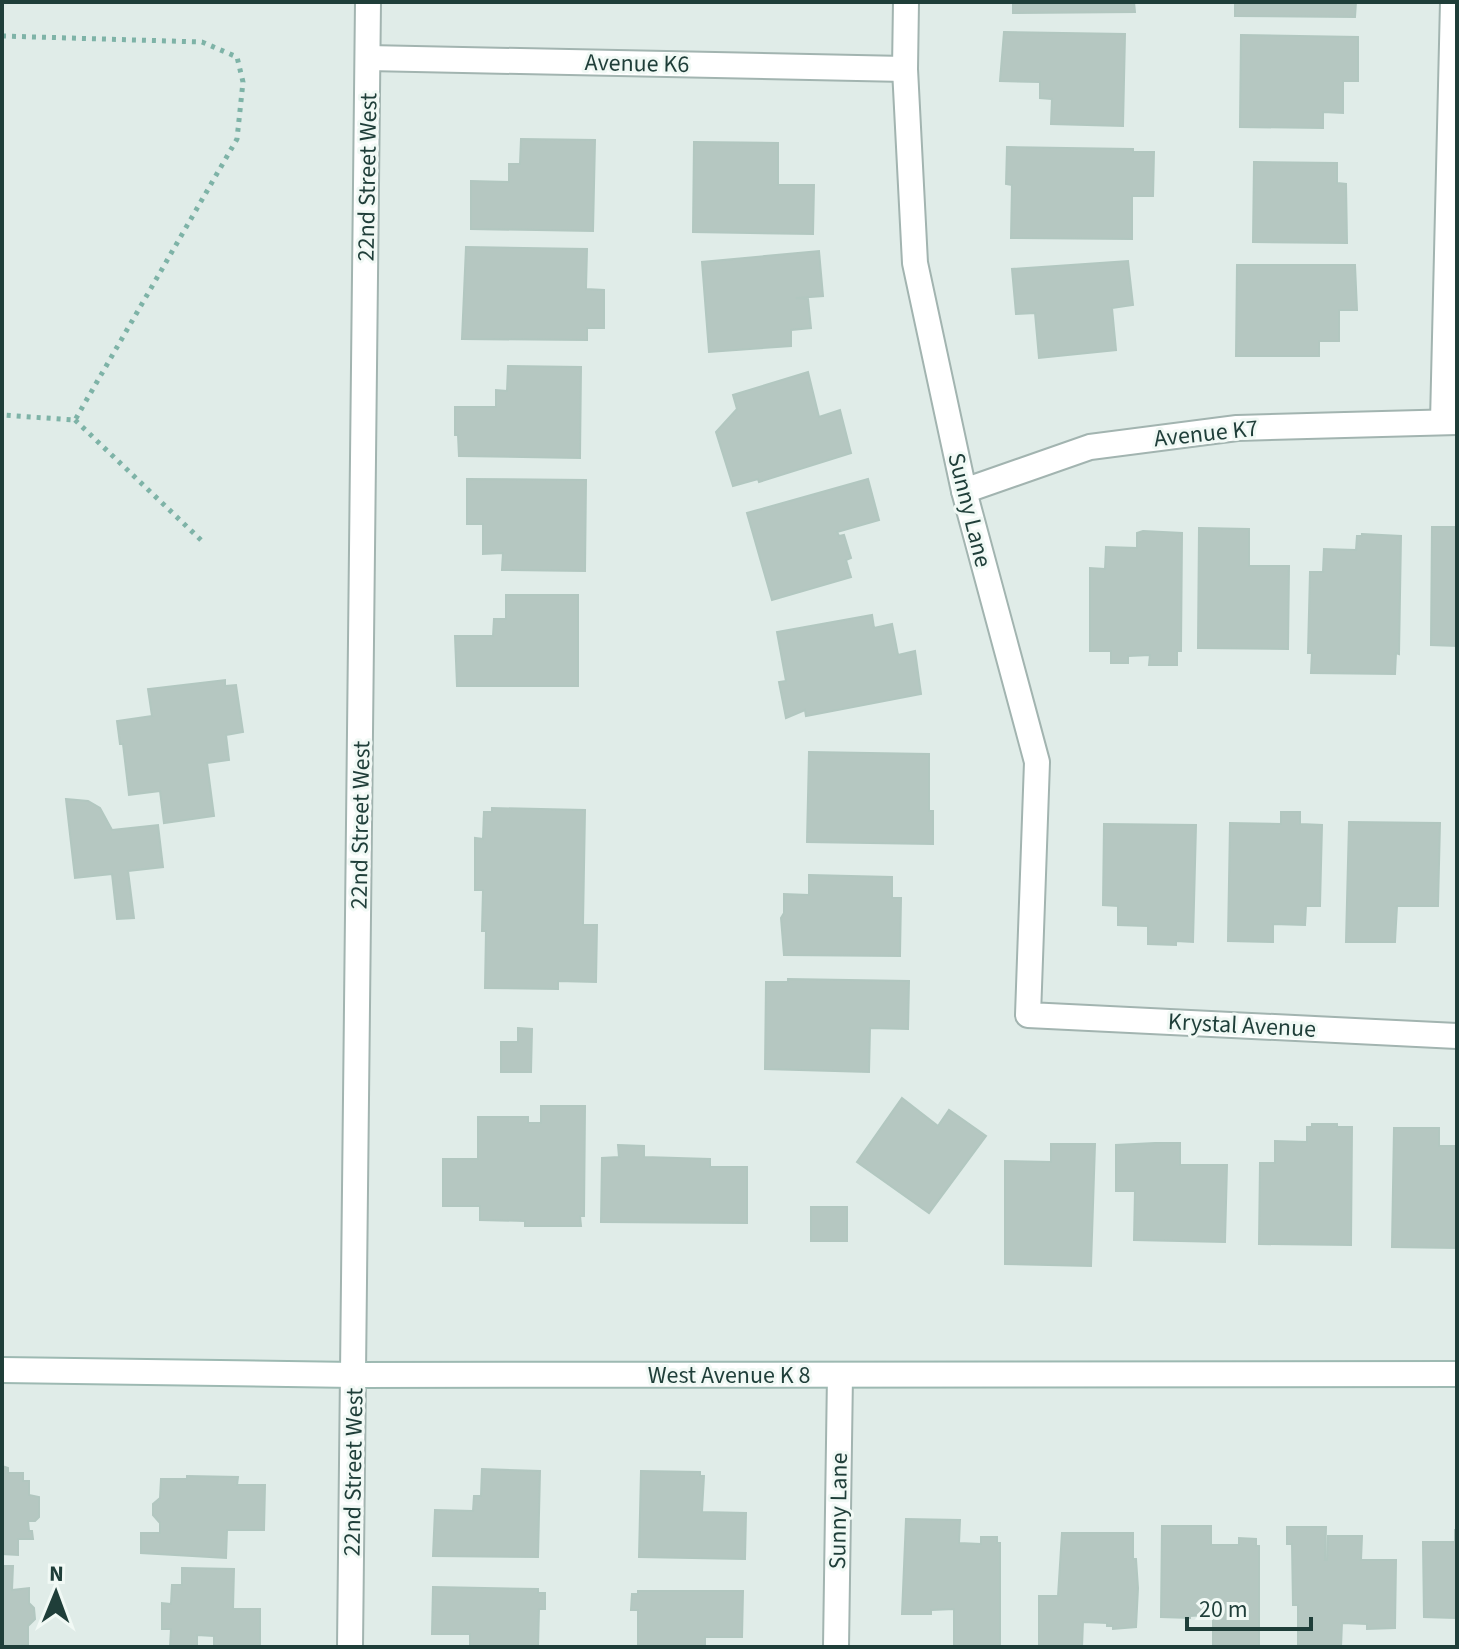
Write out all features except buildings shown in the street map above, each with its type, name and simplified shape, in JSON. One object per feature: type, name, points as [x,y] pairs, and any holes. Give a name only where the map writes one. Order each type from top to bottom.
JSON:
[{"type":"street","name":"22nd Street West","points":[[350,1647],[368,2]]},
{"type":"street","name":"Sunny Lane","points":[[906,2],[905,69],[915,263],[964,491],[1037,762],[1028,1015]]},
{"type":"street","points":[[1450,422],[1453,2]]},
{"type":"street","name":"Avenue K6","points":[[368,58],[905,69]]},
{"type":"street","name":"Avenue K7","points":[[964,491],[1090,447],[1237,428],[1450,422]]},
{"type":"street","name":"Krystal Avenue","points":[[1028,1015],[1457,1036]]},
{"type":"street","name":"West Avenue K 8","points":[[2,1370],[354,1375],[1457,1374]]},
{"type":"street","name":"Sunny Lane","points":[[836,1647],[840,1375]]},
{"type":"path","points":[[2,36],[202,42],[237,57],[243,82],[237,139],[75,420]]},
{"type":"path","points":[[2,415],[75,420],[202,541]]}]
